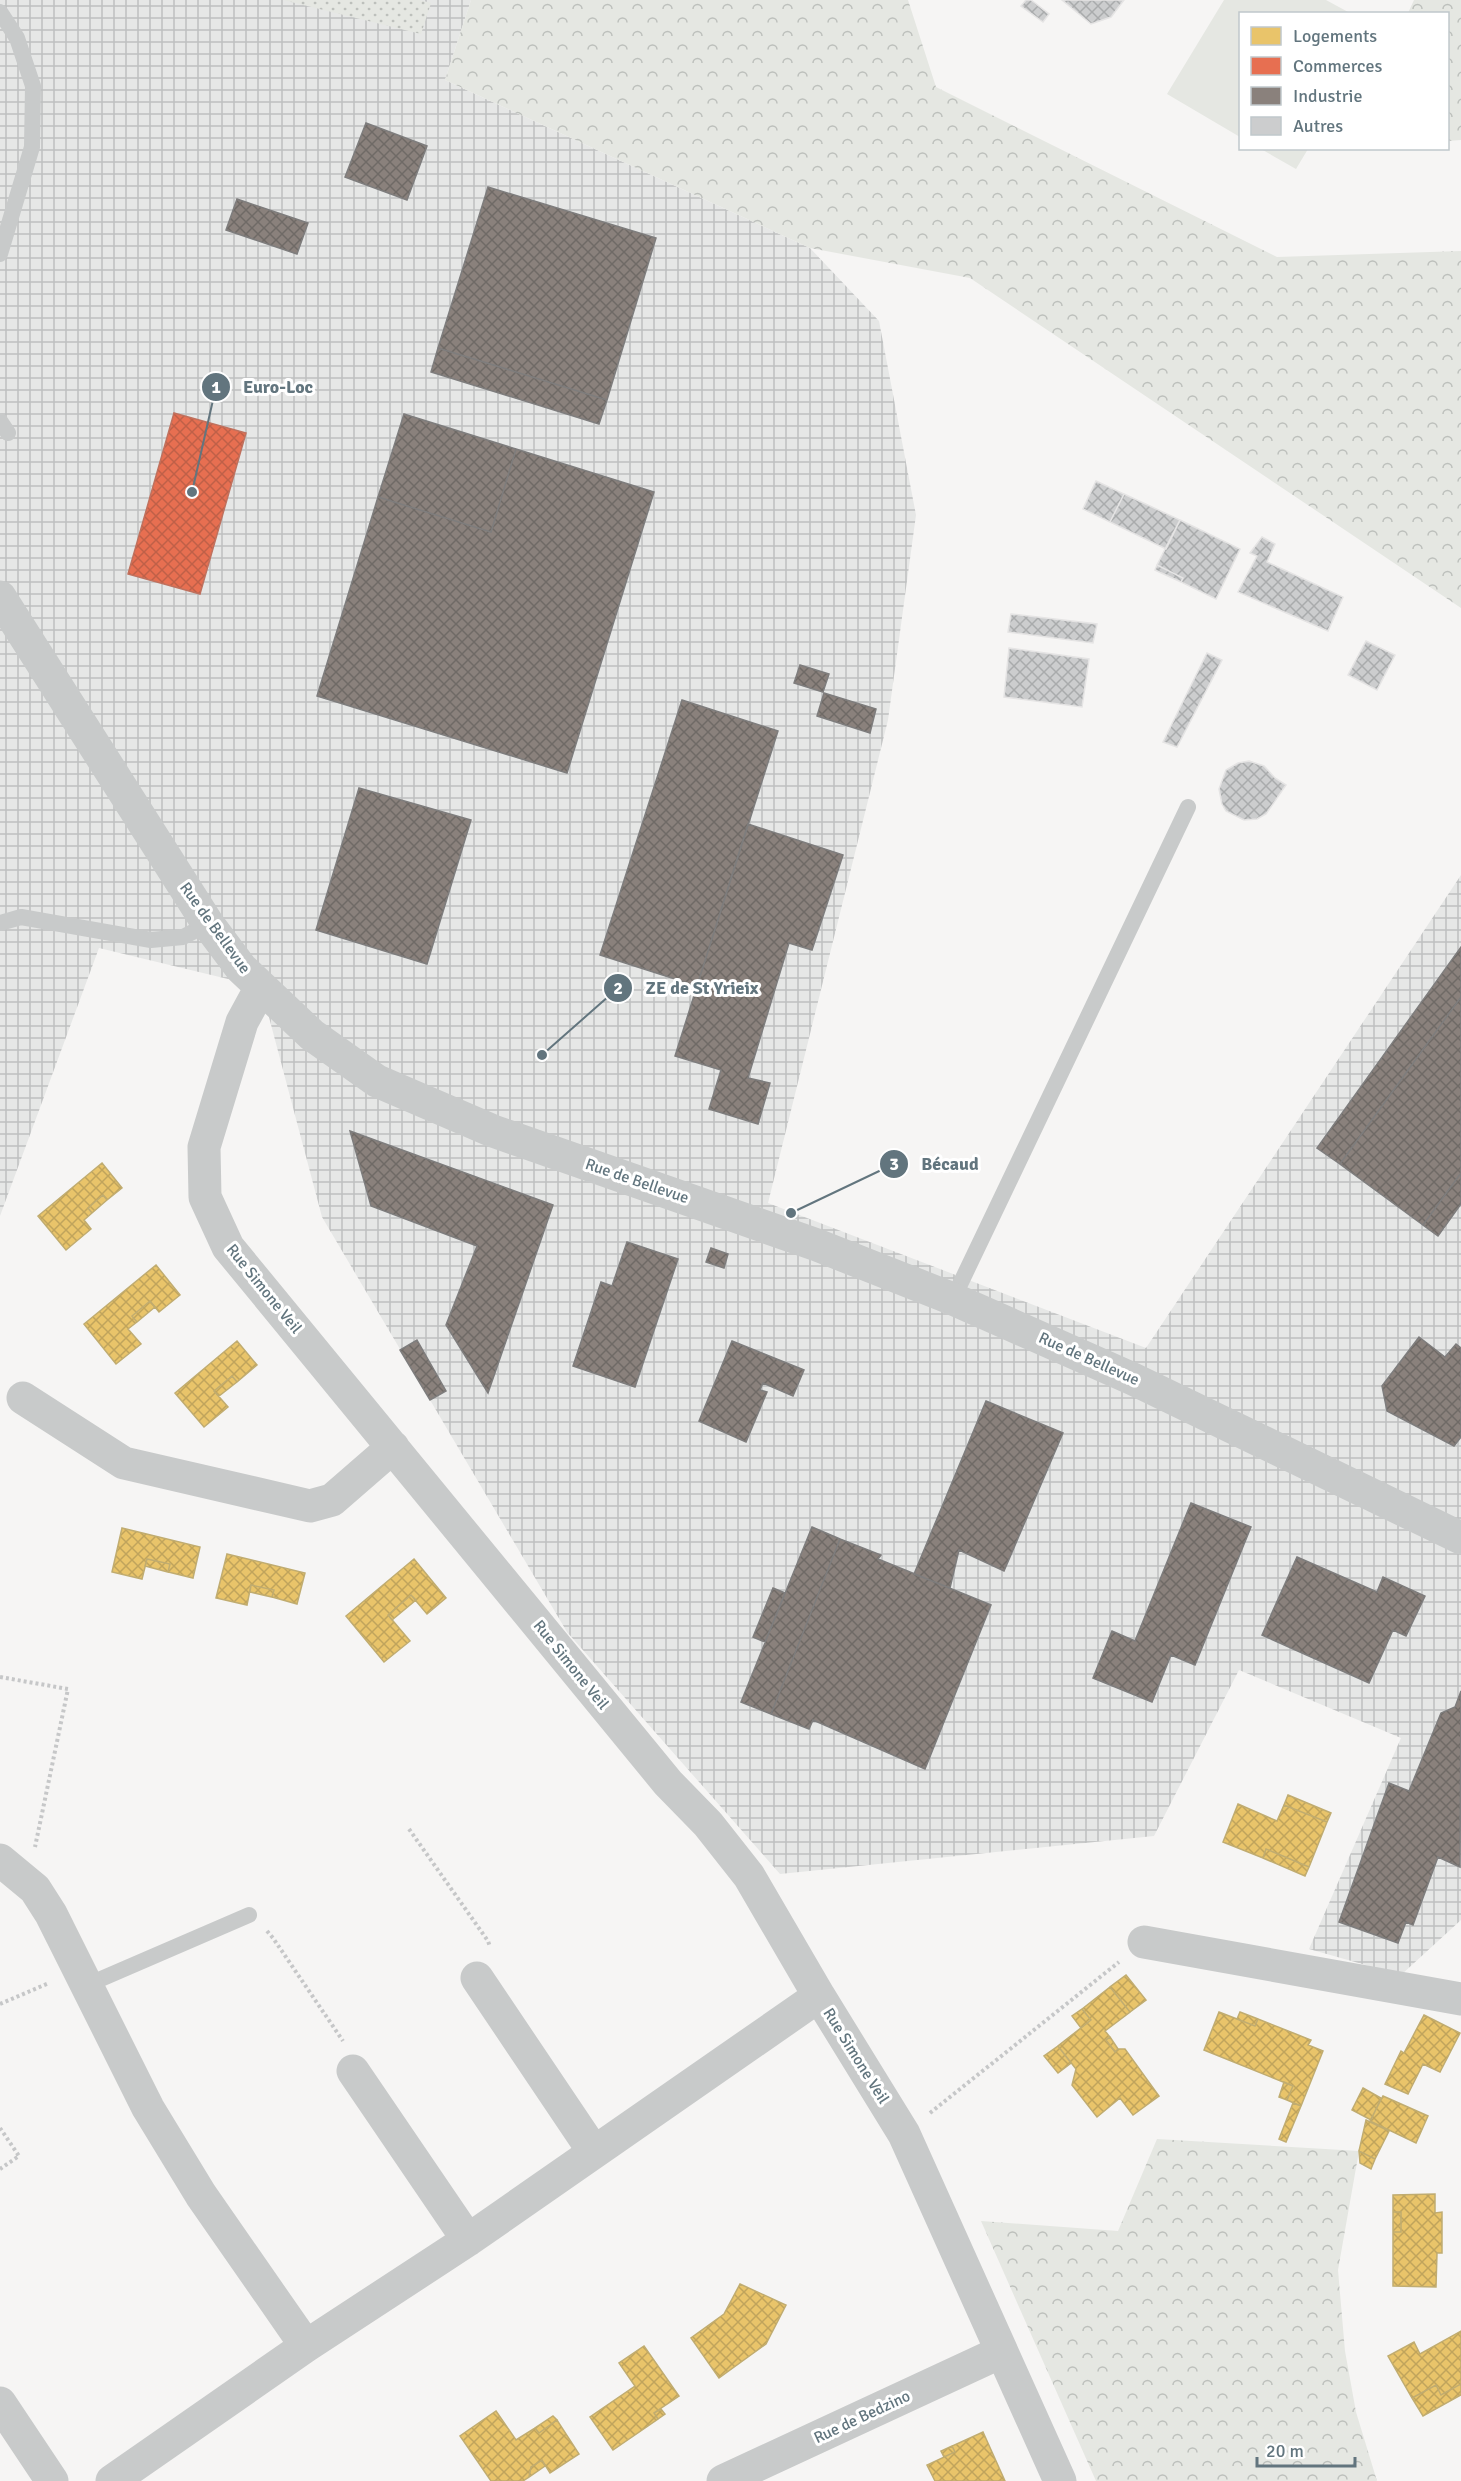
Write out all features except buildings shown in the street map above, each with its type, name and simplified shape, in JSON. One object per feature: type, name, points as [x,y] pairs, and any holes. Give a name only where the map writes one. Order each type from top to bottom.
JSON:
[{"type":"street","name":"Rue de Bellevue","points":[[0,597],[208,924],[241,968],[312,1035],[378,1081],[493,1131],[817,1245],[953,1299],[1133,1379],[1461,1538]]},
{"type":"street","name":"Rue Simone Veil","points":[[261,987],[242,1022],[204,1147],[205,1197],[228,1247],[660,1774],[708,1824],[748,1876],[904,2134],[1060,2481]]},
{"type":"street","points":[[22,1398],[124,1463],[310,1506],[332,1500],[393,1447]]},
{"type":"street","points":[[0,1860],[34,1889],[51,1914],[148,2108],[201,2195],[306,2346]]},
{"type":"street","points":[[1144,1942],[1461,1999]]},
{"type":"street","points":[[477,1978],[594,2152]]},
{"type":"street","points":[[112,2481],[306,2346],[468,2240],[819,1996]]},
{"type":"street","points":[[353,2071],[468,2240]]},
{"type":"street","name":"Rue de Bedzino","points":[[723,2481],[1001,2352]]},
{"type":"street","points":[[0,2403],[52,2481]]},
{"type":"lane","points":[[0,12],[17,38],[33,86],[32,147],[0,254]]},
{"type":"lane","points":[[953,1299],[1188,807]]},
{"type":"lane","points":[[0,923],[21,917],[150,940],[183,937],[208,924]]},
{"type":"lane","points":[[83,1978],[249,1915]]},
{"type":"path","points":[[0,1677],[68,1689],[28,1883]]},
{"type":"path","points":[[409,1828],[488,1941],[492,1955],[488,1967],[477,1978]]},
{"type":"path","points":[[249,1915],[273,1938],[353,2055],[353,2071]]},
{"type":"path","points":[[904,2134],[1144,1942]]},
{"type":"path","points":[[0,2004],[83,1978]]},
{"type":"path","points":[[0,2128],[19,2156],[0,2169]]},
{"type":"shaded area","points":[[0,0],[471,0],[445,80],[810,248],[879,321],[916,515],[888,720],[768,1203],[1146,1348],[1461,875],[1461,1920],[1401,1975],[1309,1949],[1401,1738],[1239,1670],[1154,1836],[780,1874],[567,1632],[322,1217],[261,987],[99,948],[0,1216]]},
{"type":"green space","points":[[283,0],[420,0],[431,3],[421,34]]},
{"type":"green space","points":[[471,0],[908,0],[936,87],[1277,257],[1461,251],[1461,608],[970,278],[810,248],[445,80]]},
{"type":"green space","points":[[1224,0],[1326,0],[1348,12],[1239,12],[1239,136],[1167,94]]},
{"type":"green space","points":[[1414,0],[1461,0],[1461,140],[1449,141],[1449,12],[1408,12]]},
{"type":"green space","points":[[1263,150],[1307,150],[1296,169]]},
{"type":"green space","points":[[1157,2139],[1359,2151],[1338,2270],[1345,2351],[1356,2412],[1377,2481],[1096,2481],[981,2221],[1118,2231]]},
{"type":"place","name":"Euro-Loc","points":[[192,492]]},
{"type":"place","name":"ZE de St Yrieix","points":[[542,1055]]},
{"type":"place","name":"Bécaud","points":[[791,1213]]}]
